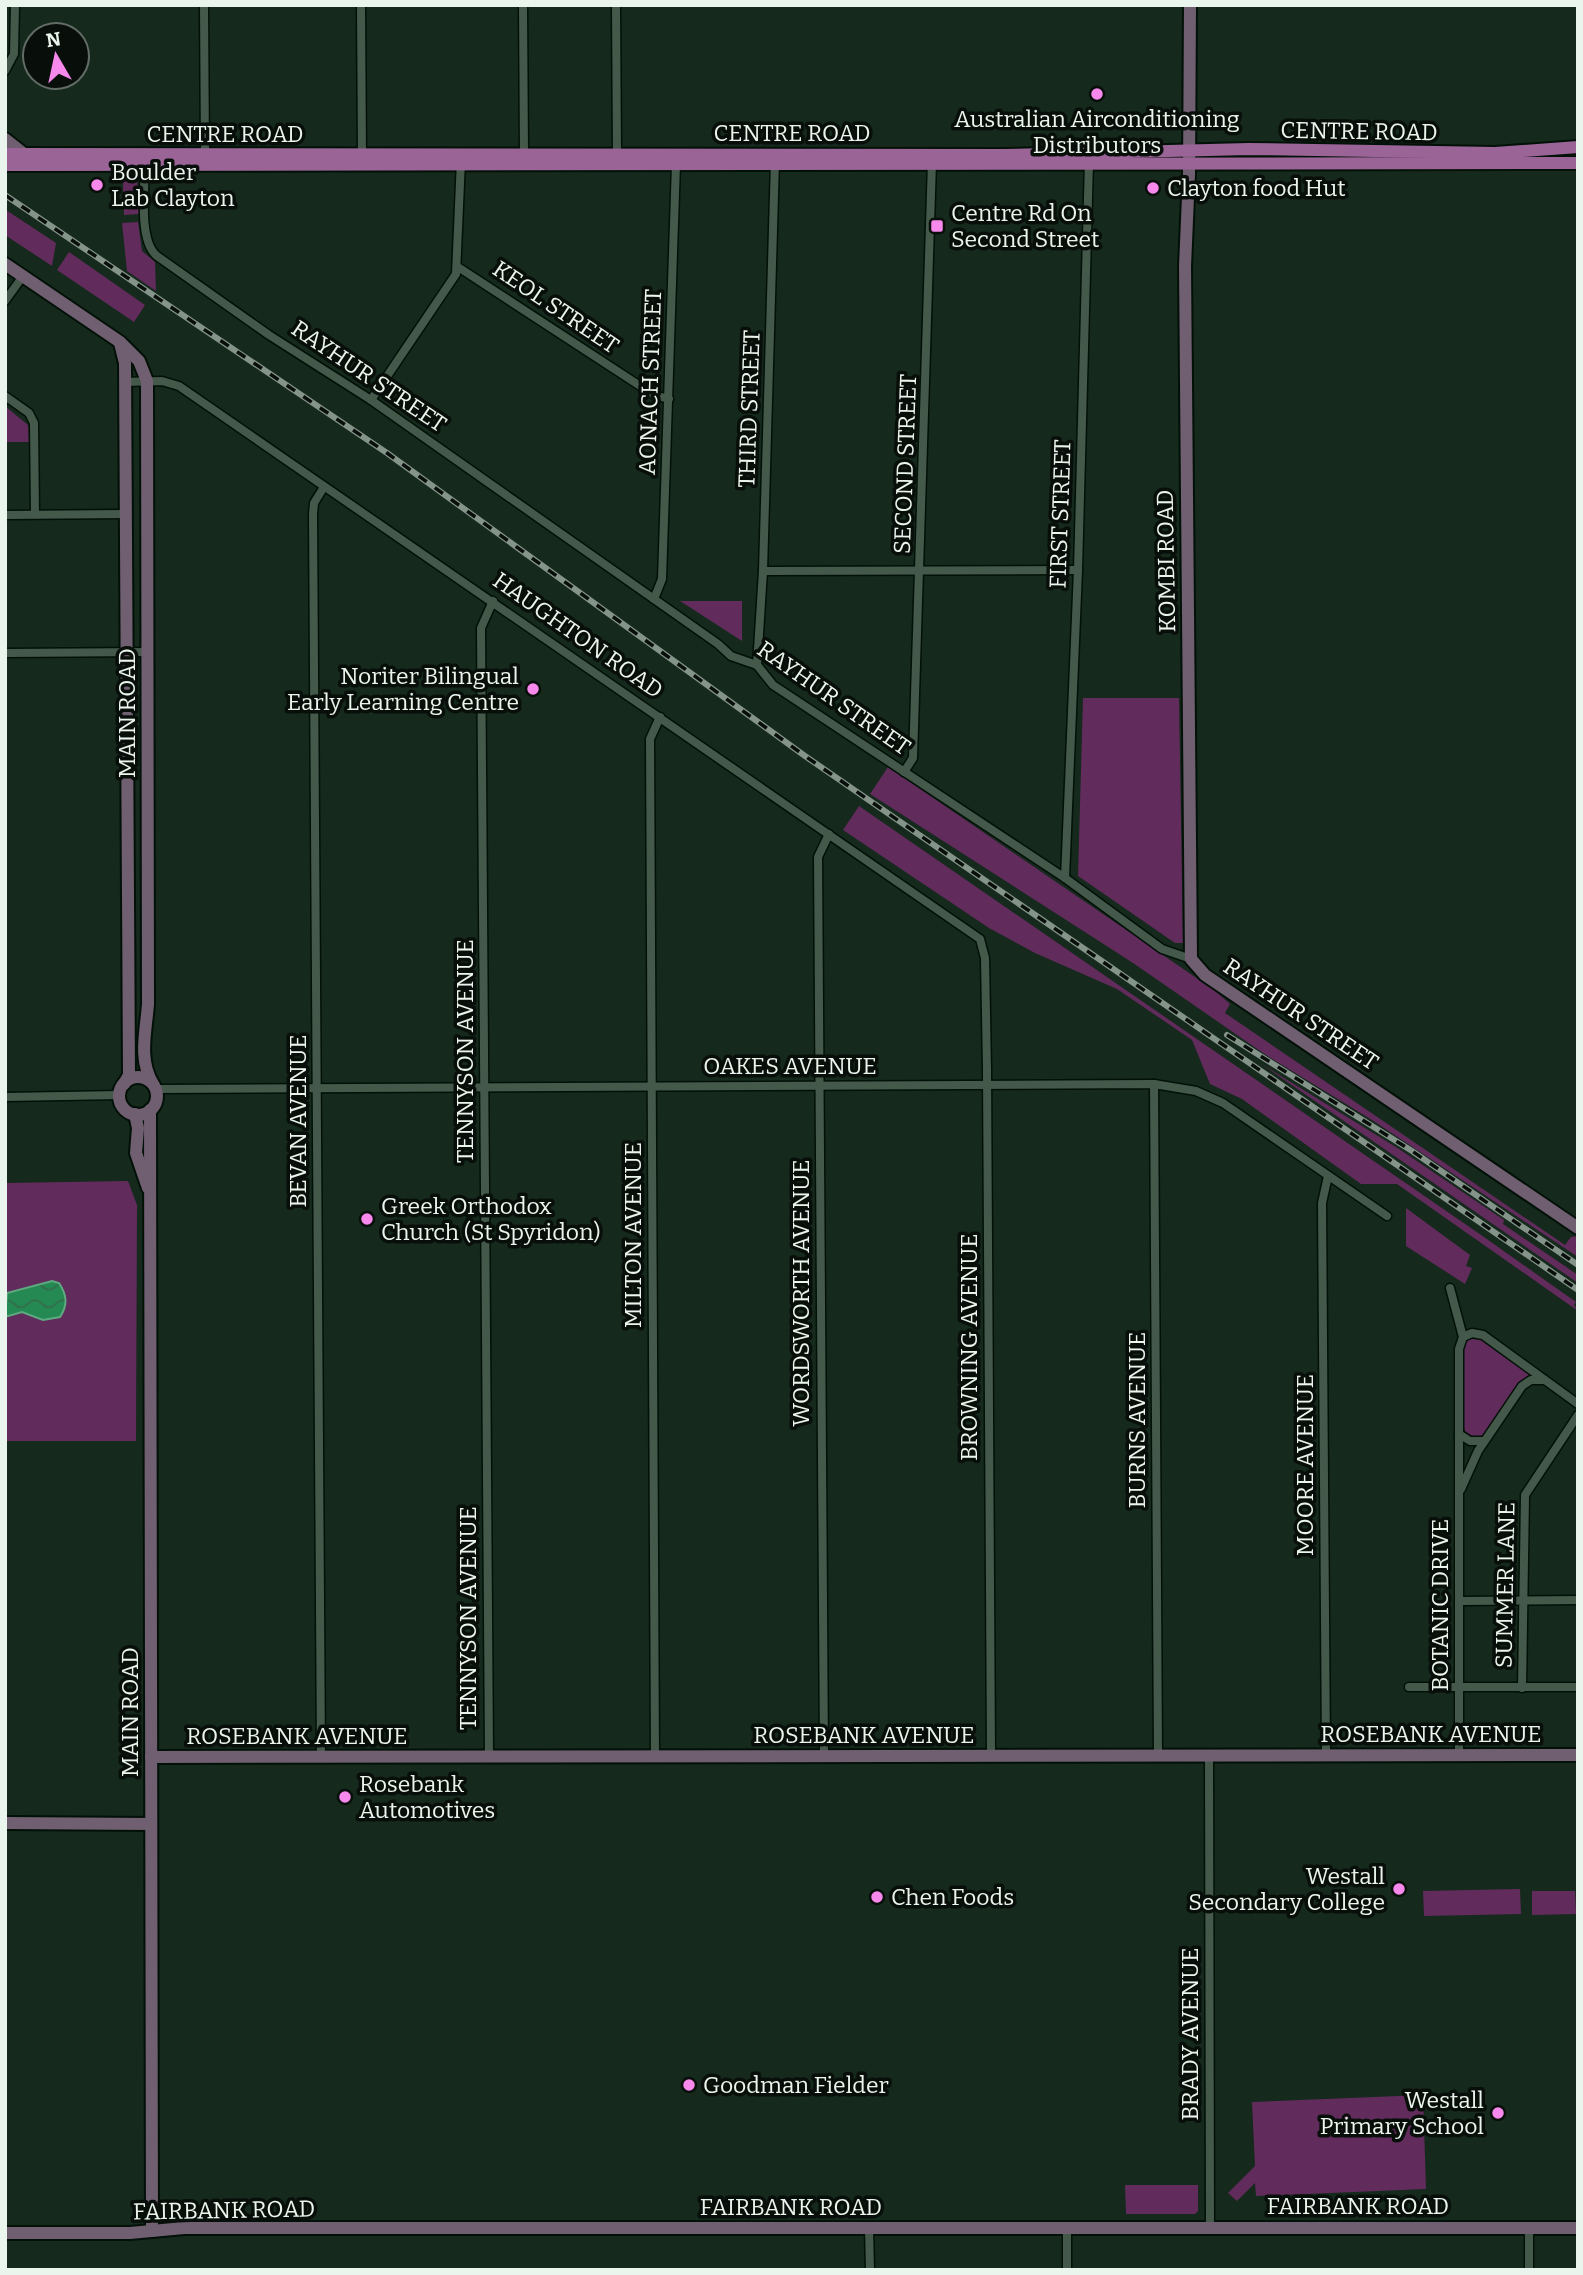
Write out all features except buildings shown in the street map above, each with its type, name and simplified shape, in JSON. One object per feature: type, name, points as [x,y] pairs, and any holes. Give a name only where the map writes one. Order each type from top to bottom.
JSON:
[{"type":"main road","name":"KOMBI ROAD","points":[[1190,5],[1185,267],[1191,959]]},
{"type":"main road","points":[[5,139],[24,154]]},
{"type":"main road","name":"CENTRE ROAD","points":[[1089,158],[1189,149],[1495,153],[1578,147]]},
{"type":"main road","name":"CENTRE ROAD","points":[[5,153],[145,160],[205,154],[362,159]]},
{"type":"main road","name":"CENTRE ROAD","points":[[461,159],[524,154],[676,163],[775,159]]},
{"type":"main road","name":"CENTRE ROAD","points":[[5,165],[145,160],[1089,158],[1189,163],[1578,163]]},
{"type":"main road","points":[[5,264],[120,342],[139,361],[147,381]]},
{"type":"main road","points":[[120,342],[124,382]]},
{"type":"main road","name":"MAIN ROAD","points":[[147,381],[149,855],[148,1004],[143,1056],[144,1068],[154,1086]]},
{"type":"main road","name":"MAIN ROAD","points":[[122,1090],[129,1075],[124,382]]},
{"type":"main road","points":[[126,570],[148,570]]},
{"type":"main road","points":[[128,856],[149,855]]},
{"type":"main road","name":"RAYHUR STREET","points":[[1191,959],[1205,975],[1578,1228]]},
{"type":"main road","points":[[135,1077],[154,1086],[156,1101],[150,1110],[135,1114],[124,1107],[122,1090],[135,1077]]},
{"type":"main road","name":"MAIN ROAD","points":[[150,1110],[152,2231]]},
{"type":"main road","name":"MAIN ROAD","points":[[135,1114],[138,1128],[136,1153],[149,1192]]},
{"type":"main road","name":"ROSEBANK AVENUE","points":[[151,1757],[1578,1755]]},
{"type":"main road","points":[[5,1823],[151,1824]]},
{"type":"main road","name":"FAIRBANK ROAD","points":[[5,2233],[152,2231],[184,2228],[1578,2228]]},
{"type":"street","points":[[5,71],[14,54],[15,5]]},
{"type":"street","points":[[204,5],[205,154]]},
{"type":"street","points":[[361,5],[362,159]]},
{"type":"street","points":[[523,5],[524,154]]},
{"type":"street","points":[[616,5],[617,159]]},
{"type":"street","name":"FIRST STREET","points":[[1065,878],[1078,570],[1089,158]]},
{"type":"street","points":[[370,400],[458,267],[461,159]]},
{"type":"street","name":"THIRD STREET","points":[[757,665],[763,571],[775,159]]},
{"type":"street","name":"SECOND STREET","points":[[904,772],[913,758],[932,159]]},
{"type":"street","name":"RAYHUR STREET","points":[[145,160],[145,236],[149,250],[270,335],[370,400],[718,644],[722,650],[757,665],[773,685],[1065,878],[1162,949],[1191,959]]},
{"type":"street","name":"AONACH STREET","points":[[653,599],[662,579],[676,163]]},
{"type":"street","name":"KEOL STREET","points":[[458,267],[654,395],[669,399]]},
{"type":"street","points":[[5,301],[23,276]]},
{"type":"street","name":"HAUGHTON ROAD","points":[[124,382],[147,381],[178,386],[980,939]]},
{"type":"street","points":[[5,396],[29,412],[34,423],[36,514]]},
{"type":"street","name":"BEVAN AVENUE","points":[[321,1758],[313,514],[314,503],[324,487]]},
{"type":"street","points":[[5,515],[126,514]]},
{"type":"street","points":[[763,571],[1078,570]]},
{"type":"street","name":"TENNYSON AVENUE","points":[[489,1756],[481,628],[493,601]]},
{"type":"street","points":[[5,653],[148,652]]},
{"type":"street","name":"MILTON AVENUE","points":[[655,1756],[650,739],[660,717]]},
{"type":"street","name":"WORDSWORTH AVENUE","points":[[824,1756],[818,857],[829,834]]},
{"type":"street","name":"BROWNING AVENUE","points":[[980,939],[985,958],[987,1084],[991,1755]]},
{"type":"street","name":"OAKES AVENUE","points":[[154,1086],[317,1088],[1154,1084],[1196,1091],[1223,1103],[1387,1216]]},
{"type":"street","name":"BURNS AVENUE","points":[[1154,1084],[1158,1755]]},
{"type":"street","points":[[5,1097],[122,1090]]},
{"type":"street","name":"MOORE AVENUE","points":[[1326,1755],[1322,1203],[1328,1176]]},
{"type":"street","name":"BOTANIC DRIVE","points":[[1450,1288],[1463,1337],[1459,1349],[1459,1755]]},
{"type":"street","points":[[1463,1337],[1472,1333],[1483,1335],[1578,1404]]},
{"type":"street","name":"BOTANIC DRIVE","points":[[1459,1498],[1466,1472],[1525,1384],[1544,1380]]},
{"type":"street","name":"SUMMER LANE","points":[[1522,1688],[1525,1495],[1578,1415]]},
{"type":"street","points":[[1459,1434],[1470,1441],[1485,1441]]},
{"type":"street","points":[[1460,1601],[1578,1600]]},
{"type":"street","points":[[1409,1687],[1578,1687]]},
{"type":"street","name":"BRADY AVENUE","points":[[1209,1755],[1210,2228]]},
{"type":"street","points":[[1529,2227],[1529,2270]]},
{"type":"street","points":[[869,2228],[870,2270]]},
{"type":"street","points":[[1067,2228],[1067,2270]]},
{"type":"shaded area","points":[[116,176],[134,176],[137,179],[139,214],[124,215],[123,183],[116,182]]},
{"type":"shaded area","points":[[6,210],[56,243],[52,266],[5,235]]},
{"type":"shaded area","points":[[138,222],[142,251],[155,262],[156,291],[127,271],[122,223]]},
{"type":"shaded area","points":[[69,252],[145,305],[134,322],[57,270]]},
{"type":"shaded area","points":[[5,406],[28,425],[29,442],[5,442]]},
{"type":"shaded area","points":[[680,601],[742,601],[742,641]]},
{"type":"shaded area","points":[[1083,698],[1179,698],[1183,943],[1175,943],[1078,876]]},
{"type":"shaded area","points":[[888,767],[1214,990],[1230,1004],[1225,1013],[1565,1245],[1571,1237],[1578,1236],[1578,1257],[1372,1120],[1266,1055],[1133,963],[870,794]]},
{"type":"shaded area","points":[[859,806],[1484,1237],[1576,1302],[1574,1305],[1578,1311],[1397,1184],[1361,1184],[1242,1099],[1210,1084],[1192,1040],[1117,989],[1035,953],[989,928],[843,830]]},
{"type":"shaded area","points":[[1260,1063],[1399,1149],[1504,1220],[1503,1224],[1578,1275],[1578,1283]]},
{"type":"shaded area","points":[[128,1181],[137,1205],[136,1441],[5,1441],[5,1183]]},
{"type":"shaded area","points":[[1406,1208],[1470,1255],[1466,1266],[1472,1268],[1465,1284],[1406,1246]]},
{"type":"shaded area","points":[[1479,1336],[1535,1375],[1486,1434],[1479,1438],[1467,1436],[1462,1423],[1461,1349],[1465,1340]]},
{"type":"shaded area","points":[[1520,1889],[1521,1914],[1424,1916],[1423,1891]]},
{"type":"shaded area","points":[[1532,1891],[1575,1891],[1576,1914],[1532,1915]]},
{"type":"shaded area","points":[[1423,2095],[1426,2189],[1256,2196],[1255,2183],[1237,2201],[1228,2193],[1255,2166],[1252,2102]]},
{"type":"shaded area","points":[[1125,2185],[1198,2185],[1198,2211],[1195,2214],[1126,2214]]},
{"type":"water","points":[[52,1281],[59,1283],[65,1296],[60,1317],[43,1320],[22,1312],[5,1317],[7,1293]]},
{"type":"railway","points":[[5,195],[387,453],[805,756],[1578,1290]]},
{"type":"railway","points":[[1227,1035],[1412,1151],[1578,1265]]},
{"type":"place","name":"Australian Airconditioning Distributors","points":[[1097,94]]},
{"type":"place","name":"Boulder Lab Clayton","points":[[97,185]]},
{"type":"place","name":"Clayton food Hut","points":[[1153,188]]},
{"type":"place","name":"Centre Rd On Second Street","points":[[937,226]]},
{"type":"place","name":"Noriter Bilingual Early Learning Centre","points":[[533,689]]},
{"type":"place","name":"Greek Orthodox Church (St Spyridon)","points":[[367,1219]]},
{"type":"place","name":"Rosebank Automotives","points":[[345,1797]]},
{"type":"place","name":"Westall Secondary College","points":[[1399,1889]]},
{"type":"place","name":"Chen Foods","points":[[877,1897]]},
{"type":"place","name":"Goodman Fielder","points":[[689,2085]]},
{"type":"place","name":"Westall Primary School","points":[[1498,2113]]}]
